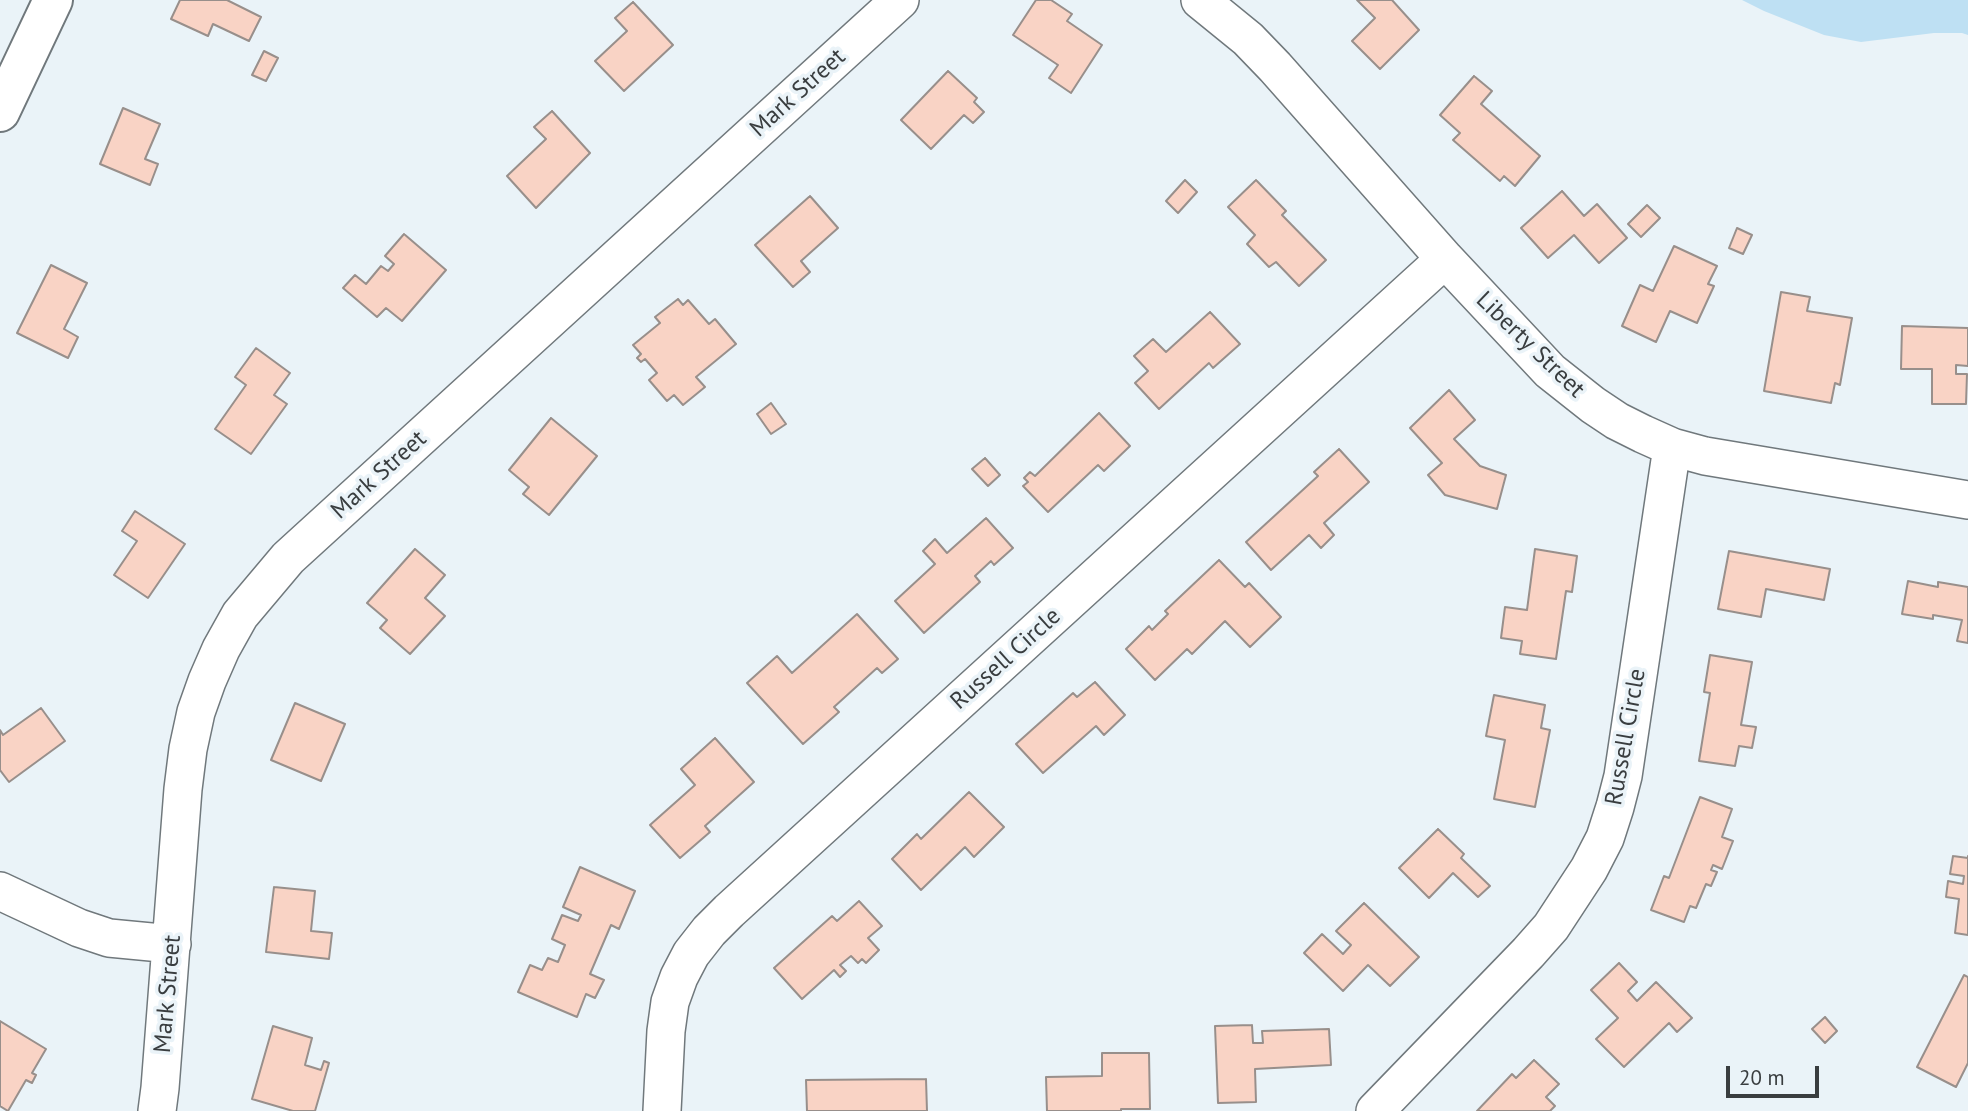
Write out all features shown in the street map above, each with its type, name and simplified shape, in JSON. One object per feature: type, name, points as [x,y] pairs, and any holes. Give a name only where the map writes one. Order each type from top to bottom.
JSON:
[{"type":"main road","points":[[0,112],[53,0]]},
{"type":"street","name":"Mark Street","points":[[157,1111],[188,749],[196,712],[207,681],[240,615],[288,558],[900,0]]},
{"type":"street","name":"Liberty Street","points":[[1200,0],[1248,39],[1445,259],[1550,371],[1617,421],[1672,447],[1737,462],[1968,500]]},
{"type":"street","name":"Russell Circle","points":[[662,1111],[670,1002],[691,954],[709,931],[1445,259]]},
{"type":"street","name":"Russell Circle","points":[[1375,1111],[1551,927],[1590,869],[1605,838],[1623,776],[1672,447]]},
{"type":"street","points":[[0,891],[79,928],[109,938],[172,944]]},
{"type":"shaded area","points":[[1742,0],[1968,0],[1968,35],[1934,33],[1861,42],[1824,35]]},
{"type":"building","points":[[180,0],[227,0],[261,17],[249,41],[213,24],[208,36],[171,19]]},
{"type":"building","points":[[1036,0],[1051,0],[1072,14],[1067,21],[1102,45],[1071,93],[1049,78],[1058,65],[1013,35]]},
{"type":"building","points":[[1357,0],[1392,0],[1419,30],[1380,69],[1352,41],[1375,18]]},
{"type":"building","points":[[633,2],[673,45],[624,91],[595,61],[627,31],[615,18]]},
{"type":"building","points":[[264,51],[278,58],[266,81],[252,75]]},
{"type":"building","points":[[948,71],[977,98],[974,102],[984,112],[973,123],[964,115],[931,149],[901,120]]},
{"type":"building","points":[[1474,76],[1492,91],[1481,104],[1540,156],[1515,186],[1504,176],[1500,181],[1453,140],[1460,133],[1440,115]]},
{"type":"building","points":[[123,108],[160,124],[145,159],[158,164],[150,185],[100,164]]},
{"type":"building","points":[[552,111],[590,153],[536,208],[507,176],[546,139],[534,127]]},
{"type":"building","points":[[1185,180],[1197,192],[1178,213],[1166,201]]},
{"type":"building","points":[[1256,180],[1286,211],[1282,215],[1326,260],[1299,286],[1276,262],[1269,267],[1247,244],[1255,235],[1228,207]]},
{"type":"building","points":[[1562,191],[1584,216],[1597,204],[1627,238],[1599,263],[1574,235],[1548,258],[1521,228]]},
{"type":"building","points":[[810,196],[838,228],[801,261],[810,272],[793,287],[755,245]]},
{"type":"building","points":[[1647,205],[1660,218],[1641,237],[1628,224]]},
{"type":"building","points":[[1737,228],[1752,235],[1743,254],[1729,248]]},
{"type":"building","points":[[404,234],[446,270],[402,321],[386,308],[377,317],[343,288],[355,275],[366,284],[381,266],[388,271],[394,264],[385,256]]},
{"type":"building","points":[[1674,246],[1717,266],[1708,284],[1714,286],[1697,323],[1670,311],[1656,342],[1622,326],[1640,285],[1653,291]]},
{"type":"building","points":[[51,265],[87,283],[64,329],[78,337],[68,358],[17,333]]},
{"type":"building","points":[[1781,292],[1810,297],[1807,311],[1852,318],[1840,385],[1835,383],[1831,403],[1764,391]]},
{"type":"building","points":[[678,299],[683,305],[688,300],[709,324],[715,319],[736,344],[696,377],[705,387],[683,405],[674,395],[667,401],[649,380],[657,373],[645,359],[641,362],[637,358],[641,354],[633,345],[660,323],[655,317]]},
{"type":"building","points":[[1210,312],[1240,344],[1213,368],[1209,363],[1159,409],[1135,383],[1148,371],[1134,356],[1153,339],[1166,352]]},
{"type":"building","points":[[1902,326],[1968,328],[1968,366],[1956,365],[1956,374],[1967,374],[1966,404],[1932,404],[1932,369],[1901,369]]},
{"type":"building","points":[[256,348],[290,373],[274,395],[287,404],[251,454],[215,429],[246,385],[235,377]]},
{"type":"building","points":[[1449,390],[1475,420],[1454,439],[1480,466],[1506,475],[1497,509],[1445,495],[1428,475],[1442,463],[1410,428]]},
{"type":"building","points":[[771,403],[786,424],[771,434],[757,414]]},
{"type":"building","points":[[1099,413],[1130,446],[1104,471],[1098,465],[1048,512],[1023,486],[1028,482],[1024,478],[1030,472],[1035,476]]},
{"type":"building","points":[[551,418],[597,456],[549,515],[523,494],[529,487],[509,470]]},
{"type":"building","points":[[1339,449],[1369,482],[1324,523],[1334,535],[1321,548],[1309,535],[1271,570],[1246,542],[1318,476],[1314,472]]},
{"type":"building","points":[[985,458],[1000,475],[988,486],[972,469]]},
{"type":"building","points":[[135,511],[185,544],[148,598],[114,575],[137,541],[122,531]]},
{"type":"building","points":[[986,518],[1013,548],[994,565],[991,561],[975,576],[980,582],[924,633],[895,601],[935,564],[923,551],[935,539],[947,553]]},
{"type":"building","points":[[415,549],[445,575],[425,598],[445,616],[410,654],[380,628],[387,620],[367,603]]},
{"type":"building","points":[[1535,549],[1577,556],[1572,592],[1566,591],[1556,659],[1520,654],[1522,641],[1501,638],[1505,607],[1527,610]]},
{"type":"building","points":[[1729,551],[1830,569],[1824,600],[1766,589],[1761,617],[1718,609]]},
{"type":"building","points":[[1219,560],[1245,587],[1249,583],[1281,617],[1250,647],[1225,621],[1192,654],[1187,649],[1155,680],[1126,649],[1149,626],[1152,630],[1168,614],[1165,611]]},
{"type":"building","points":[[1908,581],[1938,587],[1938,582],[1968,587],[1968,643],[1957,641],[1962,620],[1902,614]]},
{"type":"building","points":[[857,614],[898,659],[882,673],[877,668],[834,707],[839,712],[803,744],[747,683],[777,656],[792,673]]},
{"type":"building","points":[[1710,655],[1752,662],[1741,725],[1756,727],[1752,748],[1739,746],[1735,766],[1699,761],[1710,693],[1704,692]]},
{"type":"building","points":[[1095,682],[1125,715],[1104,735],[1096,726],[1043,773],[1016,744],[1073,693],[1077,697]]},
{"type":"building","points":[[1494,695],[1545,705],[1541,728],[1550,730],[1535,807],[1494,799],[1505,740],[1486,736]]},
{"type":"building","points":[[295,703],[345,724],[321,781],[271,760]]},
{"type":"building","points":[[41,708],[65,741],[9,782],[0,770],[0,730],[3,735]]},
{"type":"building","points":[[715,738],[754,782],[705,826],[710,832],[680,858],[650,825],[695,785],[681,769]]},
{"type":"building","points":[[969,792],[1004,827],[974,857],[965,847],[921,890],[892,859],[917,834],[921,839]]},
{"type":"building","points":[[1700,797],[1732,809],[1722,837],[1733,841],[1722,869],[1713,865],[1711,870],[1717,872],[1711,886],[1706,884],[1696,908],[1690,906],[1684,922],[1651,910],[1664,876],[1669,878]]},
{"type":"building","points":[[1438,829],[1464,854],[1461,858],[1490,886],[1478,897],[1453,873],[1429,898],[1399,868]]},
{"type":"building","points":[[1953,856],[1968,858],[1968,935],[1955,933],[1959,899],[1946,897],[1948,881],[1963,884],[1964,876],[1950,874]]},
{"type":"building","points":[[580,867],[635,891],[619,929],[611,925],[590,974],[604,980],[595,998],[586,994],[577,1017],[518,992],[530,965],[542,970],[548,958],[558,962],[565,945],[552,939],[562,915],[578,921],[581,915],[563,907]]},
{"type":"building","points":[[274,887],[315,891],[311,931],[332,933],[329,959],[266,952]]},
{"type":"building","points":[[859,901],[882,926],[868,938],[879,950],[866,963],[862,959],[858,963],[851,956],[840,965],[846,971],[840,977],[834,970],[802,999],[774,968],[832,916],[837,921]]},
{"type":"building","points":[[1364,903],[1419,957],[1390,986],[1368,965],[1343,991],[1304,953],[1322,934],[1343,954],[1351,945],[1336,931]]},
{"type":"building","points":[[1619,963],[1637,982],[1628,991],[1637,1001],[1656,982],[1692,1018],[1677,1032],[1669,1023],[1624,1067],[1596,1039],[1618,1018],[1591,990]]},
{"type":"building","points":[[1964,975],[1968,977],[1968,1063],[1956,1087],[1917,1067]]},
{"type":"building","points":[[1825,1017],[1837,1031],[1825,1043],[1812,1029]]},
{"type":"building","points":[[0,1021],[46,1049],[32,1073],[36,1075],[32,1083],[26,1080],[8,1111],[0,1106]]},
{"type":"building","points":[[1252,1025],[1253,1043],[1263,1043],[1262,1031],[1329,1029],[1331,1065],[1255,1069],[1256,1102],[1218,1103],[1215,1026]]},
{"type":"building","points":[[273,1026],[312,1038],[305,1065],[321,1070],[324,1061],[329,1063],[315,1111],[293,1111],[252,1099]]},
{"type":"building","points":[[1102,1053],[1149,1053],[1150,1109],[1047,1111],[1046,1077],[1102,1076]]},
{"type":"building","points":[[1534,1060],[1559,1084],[1546,1097],[1555,1106],[1550,1111],[1477,1111],[1512,1074],[1516,1078]]},
{"type":"building","points":[[926,1079],[927,1111],[807,1111],[806,1080]]}]
